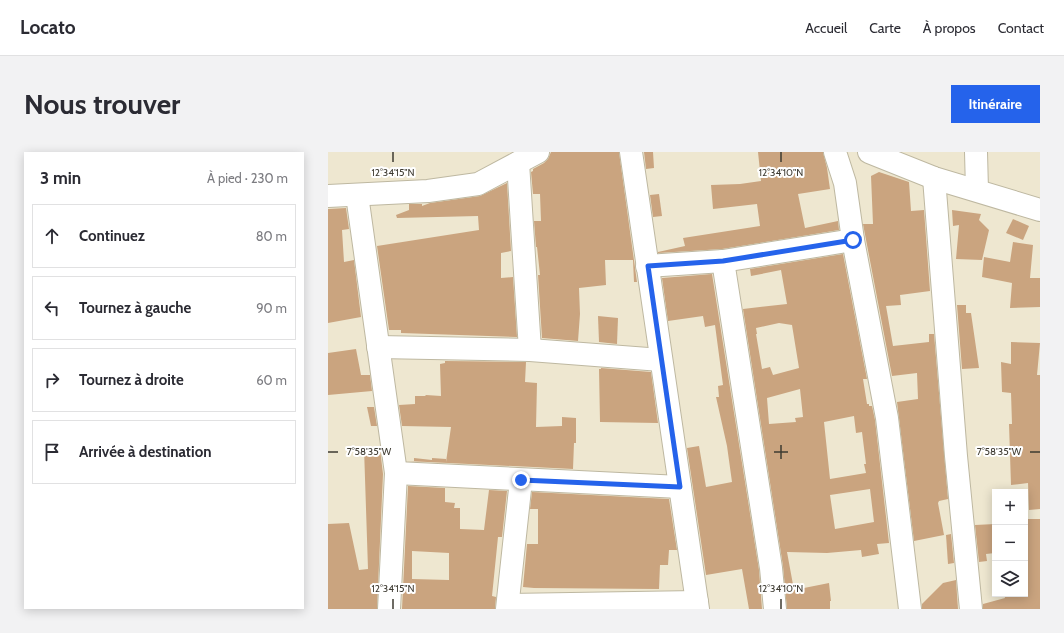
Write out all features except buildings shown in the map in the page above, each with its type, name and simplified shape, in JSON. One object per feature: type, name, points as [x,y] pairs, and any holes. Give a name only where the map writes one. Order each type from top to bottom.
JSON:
[{"type":"street","points":[[328,196],[428,191],[478,184],[538,152]]},
{"type":"street","points":[[521,480],[508,608],[697,605],[631,152]]},
{"type":"street","points":[[835,152],[845,183],[853,240],[887,418],[910,609]]},
{"type":"street","points":[[869,152],[934,178],[1040,210]]},
{"type":"street","points":[[976,152],[977,190]]},
{"type":"street","points":[[518,163],[530,350]]},
{"type":"street","points":[[934,178],[956,456],[971,609]]},
{"type":"street","points":[[357,195],[396,473],[389,609]]},
{"type":"street","points":[[648,266],[723,261],[853,240]]},
{"type":"street","points":[[723,261],[771,568],[775,609]]},
{"type":"street","points":[[378,347],[530,350],[661,360]]},
{"type":"street","points":[[396,473],[680,487]]},
{"type":"route","points":[[521,480],[680,487],[648,266],[723,261],[853,240]]}]
